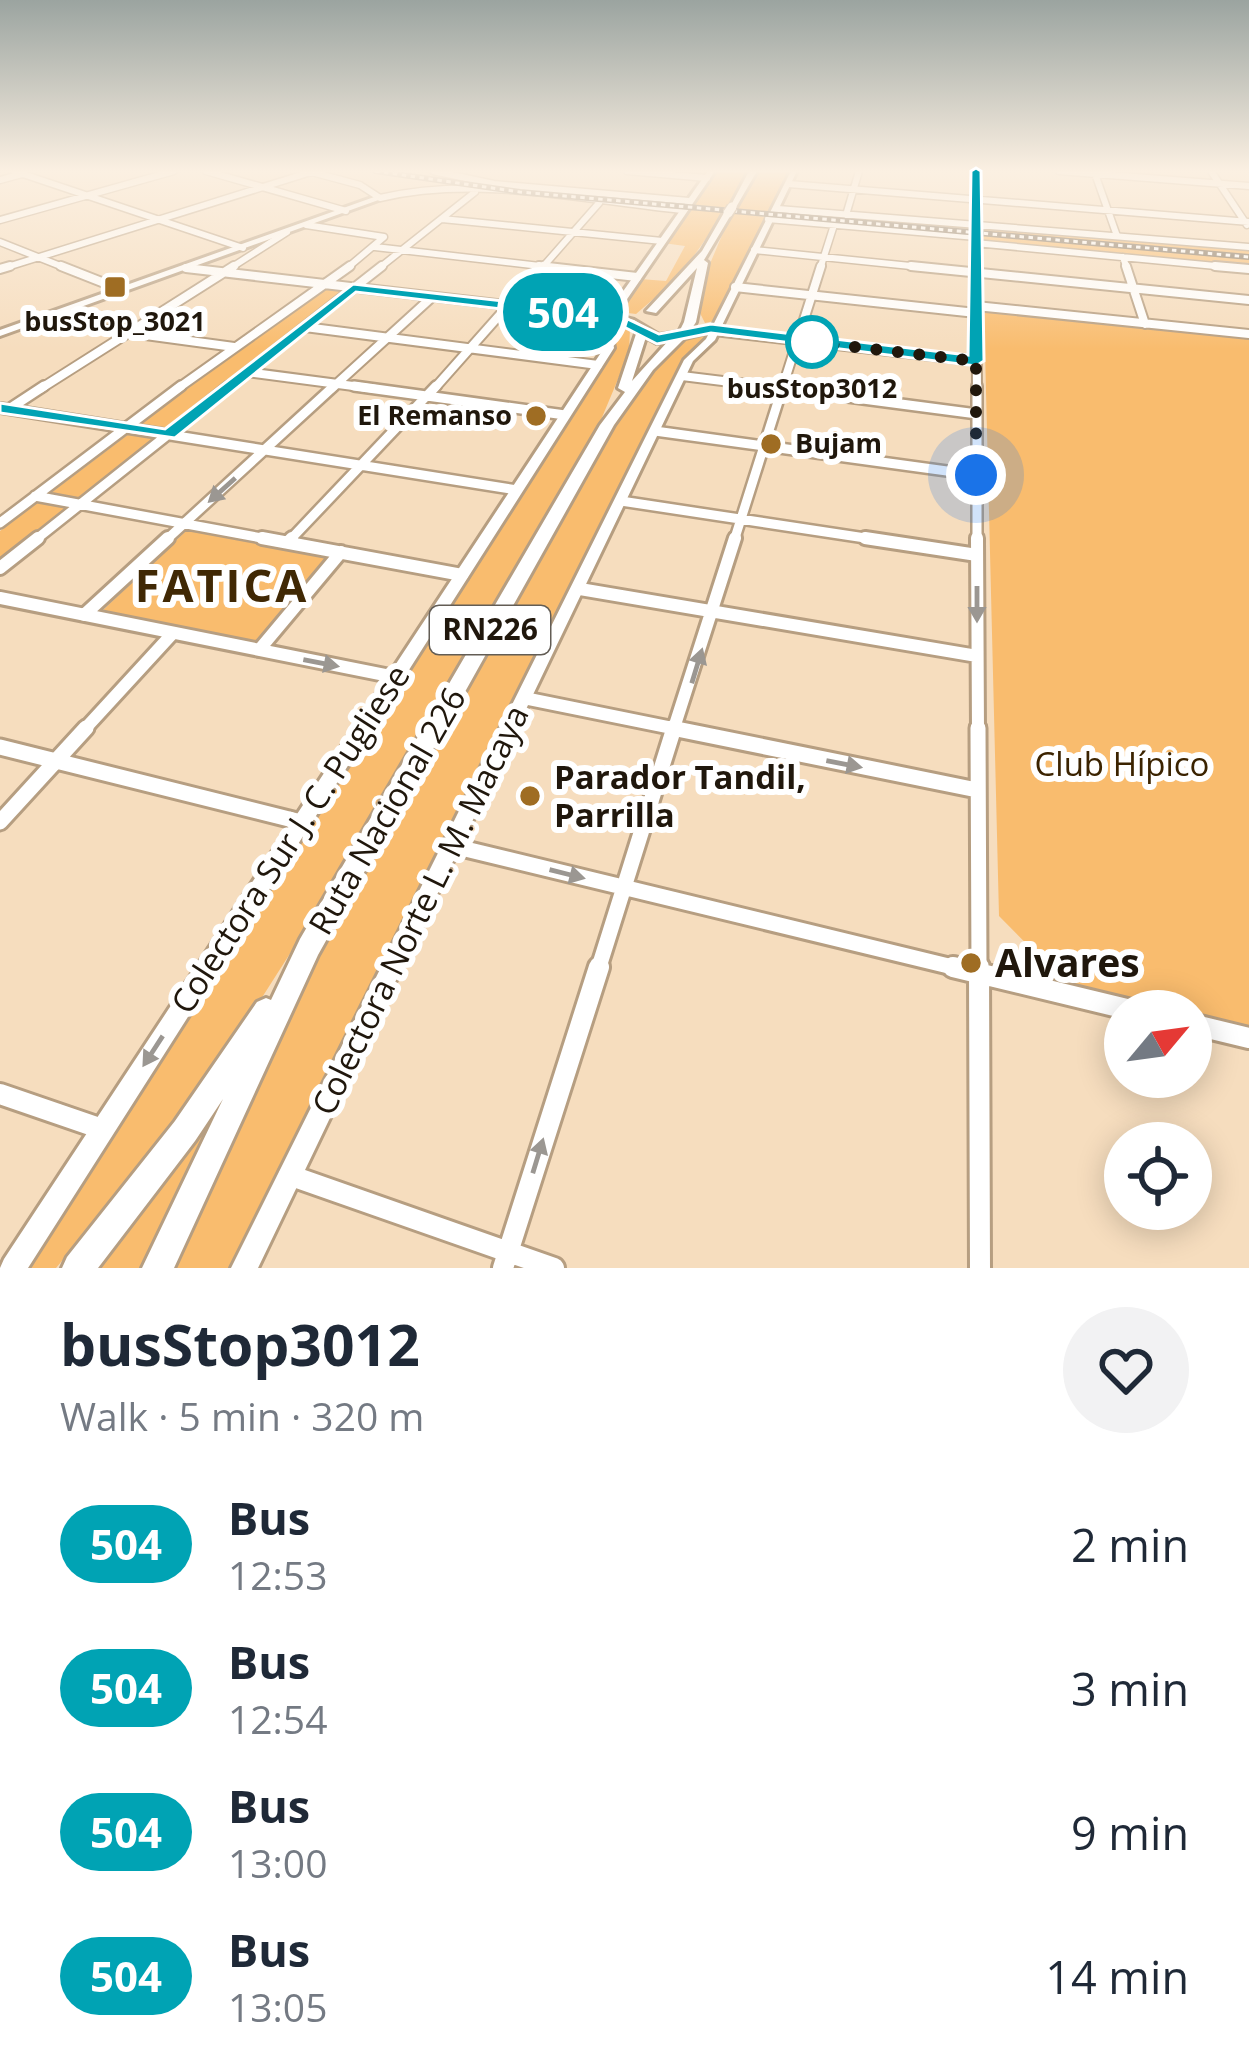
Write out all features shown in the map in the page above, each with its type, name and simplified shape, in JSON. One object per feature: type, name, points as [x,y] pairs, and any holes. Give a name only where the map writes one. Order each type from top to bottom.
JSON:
[{"type":"highway","name":"Ruta Nacional 226","points":[[608,425],[651,312],[706,252],[718,230]]},
{"type":"highway","name":"Ruta Nacional 226","points":[[78,1268],[185,1131],[309,947],[608,425],[649,368],[682,334],[706,252]]},
{"type":"highway","points":[[610,317],[677,309],[714,330]]},
{"type":"highway","points":[[610,317],[661,340],[714,330]]},
{"type":"highway","name":"Ruta Nacional 226","points":[[158,1268],[309,947]]},
{"type":"main road","points":[[0,333],[292,230]]},
{"type":"main road","name":"Colectora Sur J. C. Pugliese","points":[[13,1268],[611,345],[605,326],[669,230]]},
{"type":"main road","name":"Colectora Norte L. M. Macaya","points":[[244,1268],[689,360],[714,330],[763,230]]},
{"type":"street","points":[[0,269],[124,230]]},
{"type":"street","points":[[192,230],[244,248]]},
{"type":"street","points":[[0,523],[233,347],[375,248],[383,236],[342,230]]},
{"type":"street","points":[[0,568],[428,230]]},
{"type":"street","points":[[554,230],[662,241]]},
{"type":"street","points":[[506,1260],[833,230]]},
{"type":"street","points":[[884,230],[1249,268]]},
{"type":"street","points":[[976,230],[980,1268]]},
{"type":"street","points":[[1035,230],[1249,248]]},
{"type":"street","points":[[1115,230],[1117,236]]},
{"type":"street","points":[[3,411],[287,232]]},
{"type":"street","points":[[287,542],[428,396],[572,232]]},
{"type":"street","points":[[0,242],[122,290]]},
{"type":"street","points":[[375,248],[638,277]]},
{"type":"street","points":[[754,250],[1249,300]]},
{"type":"street","points":[[1123,257],[1145,324]]},
{"type":"street","points":[[186,268],[610,317]]},
{"type":"street","points":[[734,287],[1249,334]]},
{"type":"street","points":[[84,615],[432,297]]},
{"type":"street","points":[[35,320],[233,347]]},
{"type":"street","points":[[305,326],[598,365]]},
{"type":"street","points":[[714,330],[976,361]]},
{"type":"street","points":[[247,372],[565,415]]},
{"type":"street","points":[[682,376],[977,413]]},
{"type":"street","points":[[3,411],[518,490]]},
{"type":"street","points":[[655,431],[976,475]]},
{"type":"street","points":[[35,496],[462,575]]},
{"type":"street","points":[[621,501],[977,555]]},
{"type":"street","points":[[259,650],[341,552]]},
{"type":"street","points":[[580,589],[977,656]]},
{"type":"street","points":[[0,598],[394,677]]},
{"type":"street","points":[[0,822],[173,633]]},
{"type":"street","points":[[524,698],[977,790]]},
{"type":"street","points":[[0,746],[301,822]]},
{"type":"street","points":[[453,846],[1104,1004]]},
{"type":"street","points":[[1212,1029],[1249,1038]]},
{"type":"street","points":[[0,1094],[102,1129]]},
{"type":"street","points":[[290,1175],[506,1260],[554,1268]]},
{"type":"green space","points":[[672,230],[712,230],[679,277],[636,314],[620,312],[640,279],[666,281],[685,246],[663,243]]},
{"type":"green space","points":[[724,230],[759,230],[714,321],[705,323],[699,311],[701,285]]},
{"type":"green space","points":[[981,230],[1020,230],[1249,249],[1249,266],[986,241],[981,239]]},
{"type":"green space","points":[[321,287],[345,290],[167,432],[137,427]]},
{"type":"green space","name":"Club Hípico","points":[[984,310],[1249,338],[1249,1029],[1212,1021],[1212,990],[1104,990],[1104,995],[1069,987],[999,916]]},
{"type":"green space","points":[[624,323],[630,329],[629,353],[590,446],[305,930],[233,1043],[153,1152],[56,1268],[21,1268],[611,351],[615,342],[609,324]]},
{"type":"green space","points":[[701,332],[707,336],[687,358],[231,1268],[174,1268],[318,953],[615,426],[662,360]]},
{"type":"green space","points":[[130,433],[159,438],[79,501],[48,495]]},
{"type":"green space","points":[[41,500],[71,506],[0,562],[0,531]]},
{"type":"green space","points":[[187,530],[330,555],[257,644],[100,613]]},
{"type":"green space","points":[[252,1044],[144,1268],[89,1268]]},
{"type":"railway","points":[[948,230],[1249,257]]},
{"type":"bus line","name":"504","points":[[0,408],[168,435],[353,288],[617,318],[657,339],[711,328],[976,361],[976,230]]},
{"type":"place","name":"busStop_3021","points":[[115,287]]},
{"type":"place","name":"busStop3012","points":[[812,342]]},
{"type":"place","name":"El Remanso","points":[[536,416]]},
{"type":"place","name":"Bujam","points":[[771,444]]},
{"type":"place","name":"Parador Tandil, Parrilla","points":[[530,796]]},
{"type":"place","name":"Alvares","points":[[971,963]]},
{"type":"district","name":"FATICA","points":[[222,586]]},
{"type":"route","points":[[812,342],[976,361],[976,475]]}]
